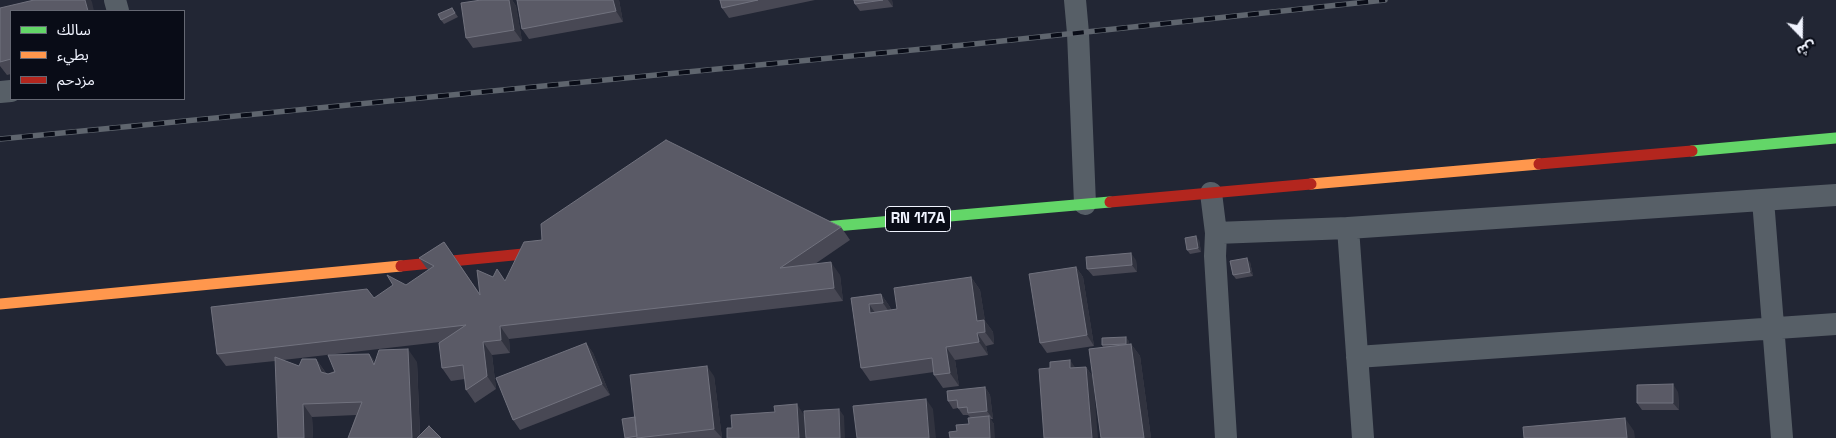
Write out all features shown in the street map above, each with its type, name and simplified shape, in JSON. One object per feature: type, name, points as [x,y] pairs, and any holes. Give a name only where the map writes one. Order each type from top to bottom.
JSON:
[{"type":"main road","name":"RN 117A","points":[[788,230],[1836,138]]},
{"type":"main road","points":[[0,304],[570,250]]},
{"type":"street","points":[[1075,0],[1085,204]]},
{"type":"street","points":[[1211,193],[1216,234],[1214,256],[1226,438]]},
{"type":"street","points":[[1216,234],[1348,228],[1836,195]]},
{"type":"street","points":[[1762,200],[1782,438]]},
{"type":"street","points":[[1348,228],[1363,438]]},
{"type":"street","points":[[1358,357],[1836,324]]},
{"type":"building","points":[[34,0],[85,0],[88,10],[10,10],[10,59],[0,62],[0,8]]},
{"type":"building","points":[[481,0],[509,0],[514,30],[466,38],[461,3]]},
{"type":"building","points":[[517,0],[613,0],[616,11],[522,29]]},
{"type":"building","points":[[720,0],[758,0],[722,8]]},
{"type":"building","points":[[854,0],[883,0],[855,4]]},
{"type":"building","points":[[452,8],[455,13],[441,20],[438,14]]},
{"type":"building","points":[[666,140],[841,227],[780,268],[831,262],[834,288],[500,326],[501,340],[483,342],[487,376],[466,390],[463,365],[442,368],[439,343],[466,325],[217,354],[211,307],[367,289],[374,298],[393,285],[387,275],[406,285],[434,266],[419,258],[444,242],[480,295],[477,270],[493,277],[497,269],[505,281],[524,242],[542,240],[541,224]]},
{"type":"building","points":[[1196,236],[1198,248],[1187,250],[1185,238]]},
{"type":"building","points":[[1131,253],[1132,265],[1087,269],[1086,257]]},
{"type":"building","points":[[1247,258],[1250,272],[1233,275],[1230,261]]},
{"type":"building","points":[[1076,267],[1087,335],[1040,343],[1029,274]]},
{"type":"building","points":[[971,277],[977,321],[984,320],[985,332],[977,333],[979,342],[946,347],[950,373],[934,375],[932,358],[861,368],[851,298],[881,294],[883,303],[869,304],[870,313],[897,309],[894,288]]},
{"type":"building","points":[[1126,337],[1126,344],[1102,345],[1102,338]]},
{"type":"building","points":[[586,343],[602,384],[513,420],[496,378]]},
{"type":"building","points":[[1131,344],[1144,438],[1101,438],[1089,349]]},
{"type":"building","points":[[408,349],[412,438],[348,438],[362,402],[303,404],[304,438],[278,438],[275,357],[299,366],[302,359],[316,359],[321,372],[328,374],[335,372],[328,355],[369,354],[374,365],[379,350]]},
{"type":"building","points":[[1070,360],[1070,368],[1086,367],[1092,438],[1044,438],[1039,369],[1050,368],[1050,362]]},
{"type":"building","points":[[707,366],[714,429],[637,438],[630,375]]},
{"type":"building","points":[[1673,384],[1673,403],[1637,403],[1637,385]]},
{"type":"building","points":[[985,387],[987,411],[968,413],[967,407],[958,408],[957,400],[948,401],[947,391]]},
{"type":"building","points":[[926,399],[929,438],[857,438],[853,406]]},
{"type":"building","points":[[797,404],[799,438],[727,438],[727,428],[732,428],[731,415],[775,412],[774,406]]},
{"type":"building","points":[[839,409],[840,438],[806,438],[804,411]]},
{"type":"building","points":[[989,416],[990,438],[950,438],[949,432],[957,431],[956,425],[969,424],[968,418]]},
{"type":"building","points":[[635,417],[637,436],[625,438],[622,419]]},
{"type":"building","points":[[1625,418],[1627,438],[1524,438],[1523,427]]},
{"type":"building","points":[[429,426],[441,438],[417,438]]},
{"type":"railway","points":[[0,139],[974,44],[1385,0]]},
{"type":"traffic: fast","points":[[1692,151],[1836,138]]},
{"type":"traffic: fast","points":[[801,229],[1110,202]]},
{"type":"traffic: slow","points":[[1311,184],[1539,164]]},
{"type":"traffic: slow","points":[[0,304],[401,266]]},
{"type":"traffic: jam","points":[[1539,164],[1692,151]]},
{"type":"traffic: jam","points":[[1110,202],[1311,184]]},
{"type":"traffic: jam","points":[[401,266],[554,251]]}]
